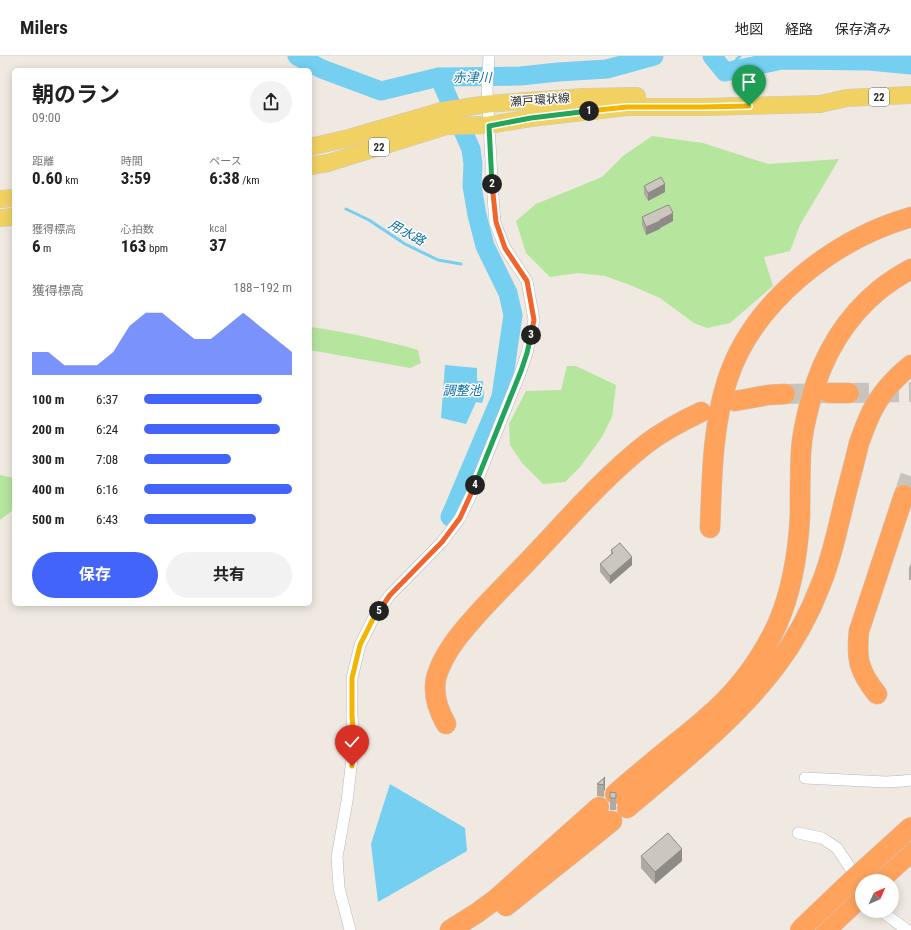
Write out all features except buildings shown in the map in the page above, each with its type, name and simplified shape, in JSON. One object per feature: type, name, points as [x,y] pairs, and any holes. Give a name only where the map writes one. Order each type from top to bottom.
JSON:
[{"type":"highway","points":[[710,528],[714,446],[717,422],[727,381],[733,364],[750,333],[759,320],[781,296],[802,276],[820,262],[857,238],[911,217]]},
{"type":"highway","points":[[911,269],[880,289],[853,315],[843,328],[827,356],[815,385],[804,425],[801,451],[800,517],[797,554],[784,606],[777,625],[767,644],[757,661],[732,693],[706,718],[647,766],[621,801],[696,749],[760,686],[790,647],[822,584],[859,443],[865,427],[878,400],[911,365]]},
{"type":"highway","points":[[865,427],[881,403],[900,385],[911,378]]},
{"type":"highway","points":[[829,394],[848,393]]},
{"type":"highway","points":[[735,401],[768,395],[785,394]]},
{"type":"highway","points":[[446,724],[437,705],[435,683],[448,652],[469,624],[629,458],[665,430],[701,412]]},
{"type":"highway","points":[[877,694],[864,676],[860,667],[858,656],[859,631],[904,495]]},
{"type":"highway","points":[[450,930],[496,899],[606,814],[585,843],[525,892],[473,930]]},
{"type":"highway","points":[[873,861],[911,823]]},
{"type":"highway","points":[[800,930],[911,827]]},
{"type":"highway","points":[[887,874],[911,852]]},
{"type":"highway","points":[[889,874],[911,856]]},
{"type":"highway","points":[[826,930],[855,900]]},
{"type":"main road","name":"瀬戸環状線","points":[[312,166],[328,163],[445,118],[470,107],[487,97],[636,96],[705,98],[752,95],[821,94],[847,98]]},
{"type":"main road","name":"瀬戸環状線","points":[[312,147],[445,118],[471,126],[489,126],[531,118],[627,107],[820,104],[847,98],[911,95]]},
{"type":"main road","points":[[0,199],[12,198]]},
{"type":"main road","points":[[0,218],[12,217]]},
{"type":"street","points":[[350,930],[339,888],[338,857],[354,742],[352,678],[360,645],[374,617],[390,595],[442,542],[460,518],[473,491],[521,371],[527,353],[534,320],[527,281],[505,248],[496,222],[487,97],[489,56]]},
{"type":"street","points":[[805,778],[886,782],[911,780]]},
{"type":"street","points":[[798,833],[822,838],[837,848],[855,882]]},
{"type":"street","points":[[891,918],[907,930]]},
{"type":"green space","points":[[652,136],[703,143],[768,164],[839,159],[800,225],[790,251],[764,257],[773,286],[730,323],[707,328],[694,323],[660,298],[605,276],[578,273],[550,277],[526,253],[516,221],[536,204],[602,177],[623,156]]},
{"type":"green space","points":[[312,327],[337,331],[418,350],[421,363],[410,368],[312,350]]},
{"type":"green space","points":[[567,366],[576,366],[616,385],[612,417],[602,437],[580,467],[565,482],[543,484],[522,463],[510,445],[509,424],[526,391],[561,390]]},
{"type":"green space","points":[[0,475],[12,478],[12,511],[0,520]]},
{"type":"water","name":"調整池","points":[[445,365],[477,368],[477,381],[483,381],[484,397],[482,403],[476,402],[466,424],[441,418]]},
{"type":"water","points":[[390,784],[465,828],[467,851],[378,902],[371,844]]},
{"type":"waterway","name":"赤津川","points":[[297,56],[322,69],[381,91],[439,77],[521,76],[607,69],[654,56]]},
{"type":"waterway","name":"赤津川","points":[[712,56],[725,72],[782,60],[869,61],[911,65]]},
{"type":"waterway","points":[[725,72],[740,56]]},
{"type":"waterway","points":[[439,77],[471,149],[473,164],[472,186],[477,215],[485,246],[508,293],[513,315],[501,397],[450,517]]},
{"type":"waterway","name":"用水路","points":[[346,209],[369,220],[405,244],[438,260],[461,264]]},
{"type":"tunnel","points":[[849,393],[911,392]]},
{"type":"tunnel","points":[[785,394],[829,393]]},
{"type":"tunnel","points":[[904,495],[911,474]]},
{"type":"route","points":[[352,766],[354,742],[352,678],[360,645],[374,617],[390,595],[442,542],[460,518],[473,491],[527,353],[534,320],[532,305],[527,281],[505,248],[496,222],[489,126],[531,118],[627,107],[749,106]]}]
